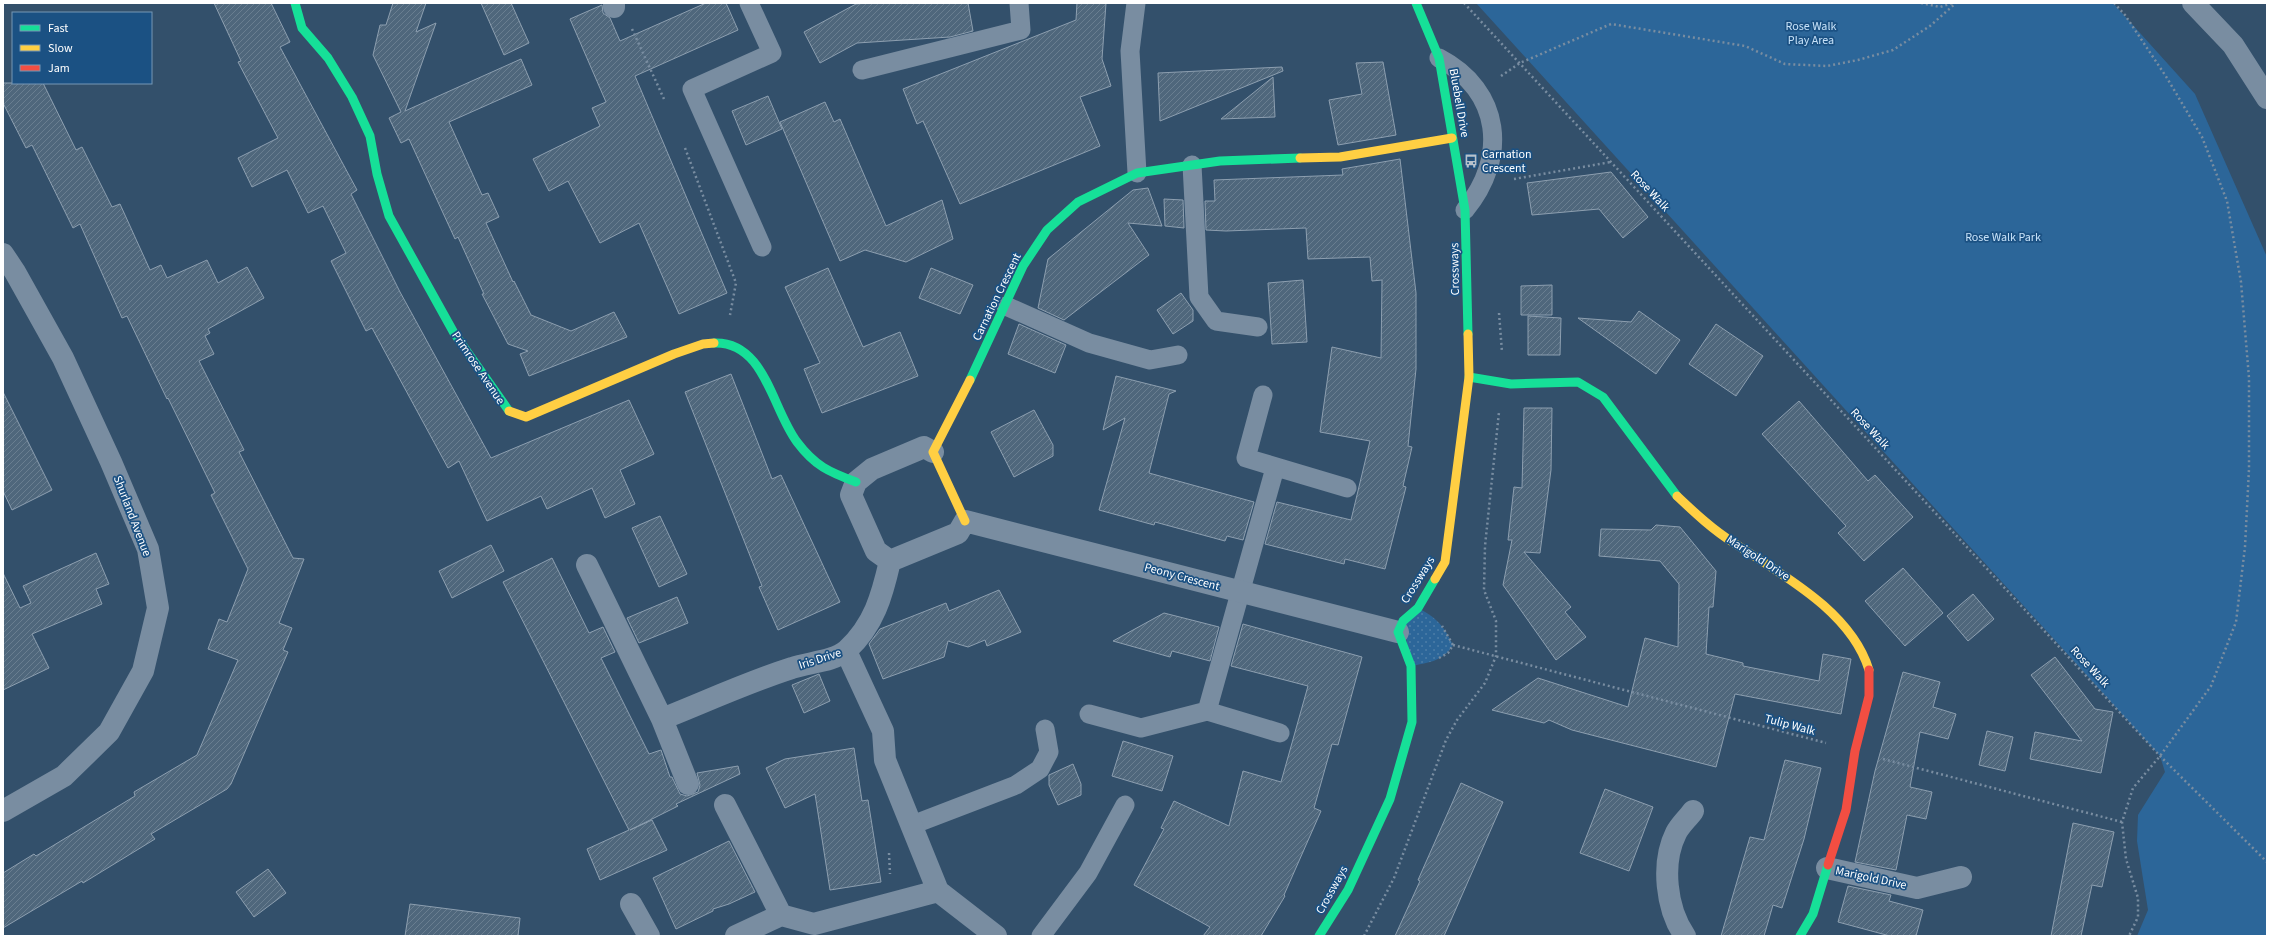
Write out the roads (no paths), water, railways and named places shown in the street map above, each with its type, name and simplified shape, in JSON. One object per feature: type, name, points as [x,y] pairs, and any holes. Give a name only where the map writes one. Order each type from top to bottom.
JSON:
[{"type":"street","name":"Primrose Avenue","points":[[294,3],[302,28],[328,58],[352,97],[370,136],[377,174],[389,216],[454,333],[508,411],[526,417],[674,354],[702,344],[724,343],[738,347],[754,360],[796,441],[811,458],[825,470],[856,482]]},
{"type":"street","name":"Bluebell Drive","points":[[1416,3],[1439,58],[1465,210]]},
{"type":"street","points":[[2193,3],[2233,45],[2267,98]]},
{"type":"street","name":"Carnation Crescent","points":[[933,452],[960,403],[1006,306],[1023,266],[1046,230],[1078,202],[1137,173],[1220,161],[1340,157],[1452,138]]},
{"type":"street","name":"Crossways","points":[[1319,936],[1348,890],[1390,799],[1412,722],[1411,666],[1398,632],[1403,621],[1418,608],[1445,562],[1469,377],[1465,210]]},
{"type":"street","name":"Shurland Avenue","points":[[3,254],[15,272],[63,358],[111,462],[148,549],[158,608],[143,670],[109,732],[64,776],[3,811]]},
{"type":"street","name":"Marigold Drive","points":[[1469,377],[1511,384],[1578,382],[1603,397],[1655,469],[1676,494],[1702,520],[1733,543],[1775,568],[1806,590],[1838,620],[1857,642],[1869,670],[1869,696],[1855,751],[1846,810],[1813,914],[1800,936]]},
{"type":"street","points":[[924,447],[933,452],[965,521],[958,533],[890,561],[876,551],[851,495],[856,482],[872,469],[924,447]]},
{"type":"street","name":"Peony Crescent","points":[[965,521],[1398,632]]},
{"type":"street","name":"Iris Drive","points":[[662,720],[792,668],[827,659],[846,651],[870,623],[883,590],[890,561]]},
{"type":"street","points":[[587,565],[662,720],[688,784]]},
{"type":"street","points":[[846,651],[883,730],[885,760],[938,891],[996,936]]},
{"type":"street","points":[[725,805],[781,915],[812,930],[938,891]]},
{"type":"street","points":[[1685,936],[1678,927],[1667,888],[1670,850],[1676,832],[1693,811]]},
{"type":"street","name":"Marigold Drive","points":[[1827,868],[1917,888],[1961,877]]},
{"type":"street","points":[[631,904],[648,936]]},
{"type":"street","points":[[736,936],[781,915]]},
{"type":"lane","points":[[749,3],[772,53],[692,89],[762,247]]},
{"type":"lane","points":[[862,70],[1021,30],[1019,3]]},
{"type":"lane","points":[[1136,3],[1130,51],[1137,173]]},
{"type":"lane","points":[[1439,58],[1459,70],[1480,95],[1489,114],[1493,134],[1493,155],[1487,176],[1478,194],[1465,210]]},
{"type":"lane","points":[[1192,165],[1198,297],[1216,321],[1258,327]]},
{"type":"lane","points":[[1006,306],[1089,343],[1150,360],[1178,355]]},
{"type":"lane","points":[[1263,395],[1246,458],[1275,468],[1347,488]]},
{"type":"lane","points":[[1208,711],[1239,592],[1275,468]]},
{"type":"lane","points":[[1089,714],[1141,728],[1208,711],[1280,733]]},
{"type":"lane","points":[[912,825],[1016,785],[1040,769],[1049,752],[1045,729]]},
{"type":"lane","points":[[1041,936],[1088,873],[1125,805]]},
{"type":"place","name":"Carnation Crescent","points":[[1471,161]]},
{"type":"park label","name":"Rose Walk Play Area","points":[[1811,33]]},
{"type":"park label","name":"Rose Walk Park","points":[[2003,237]]}]
